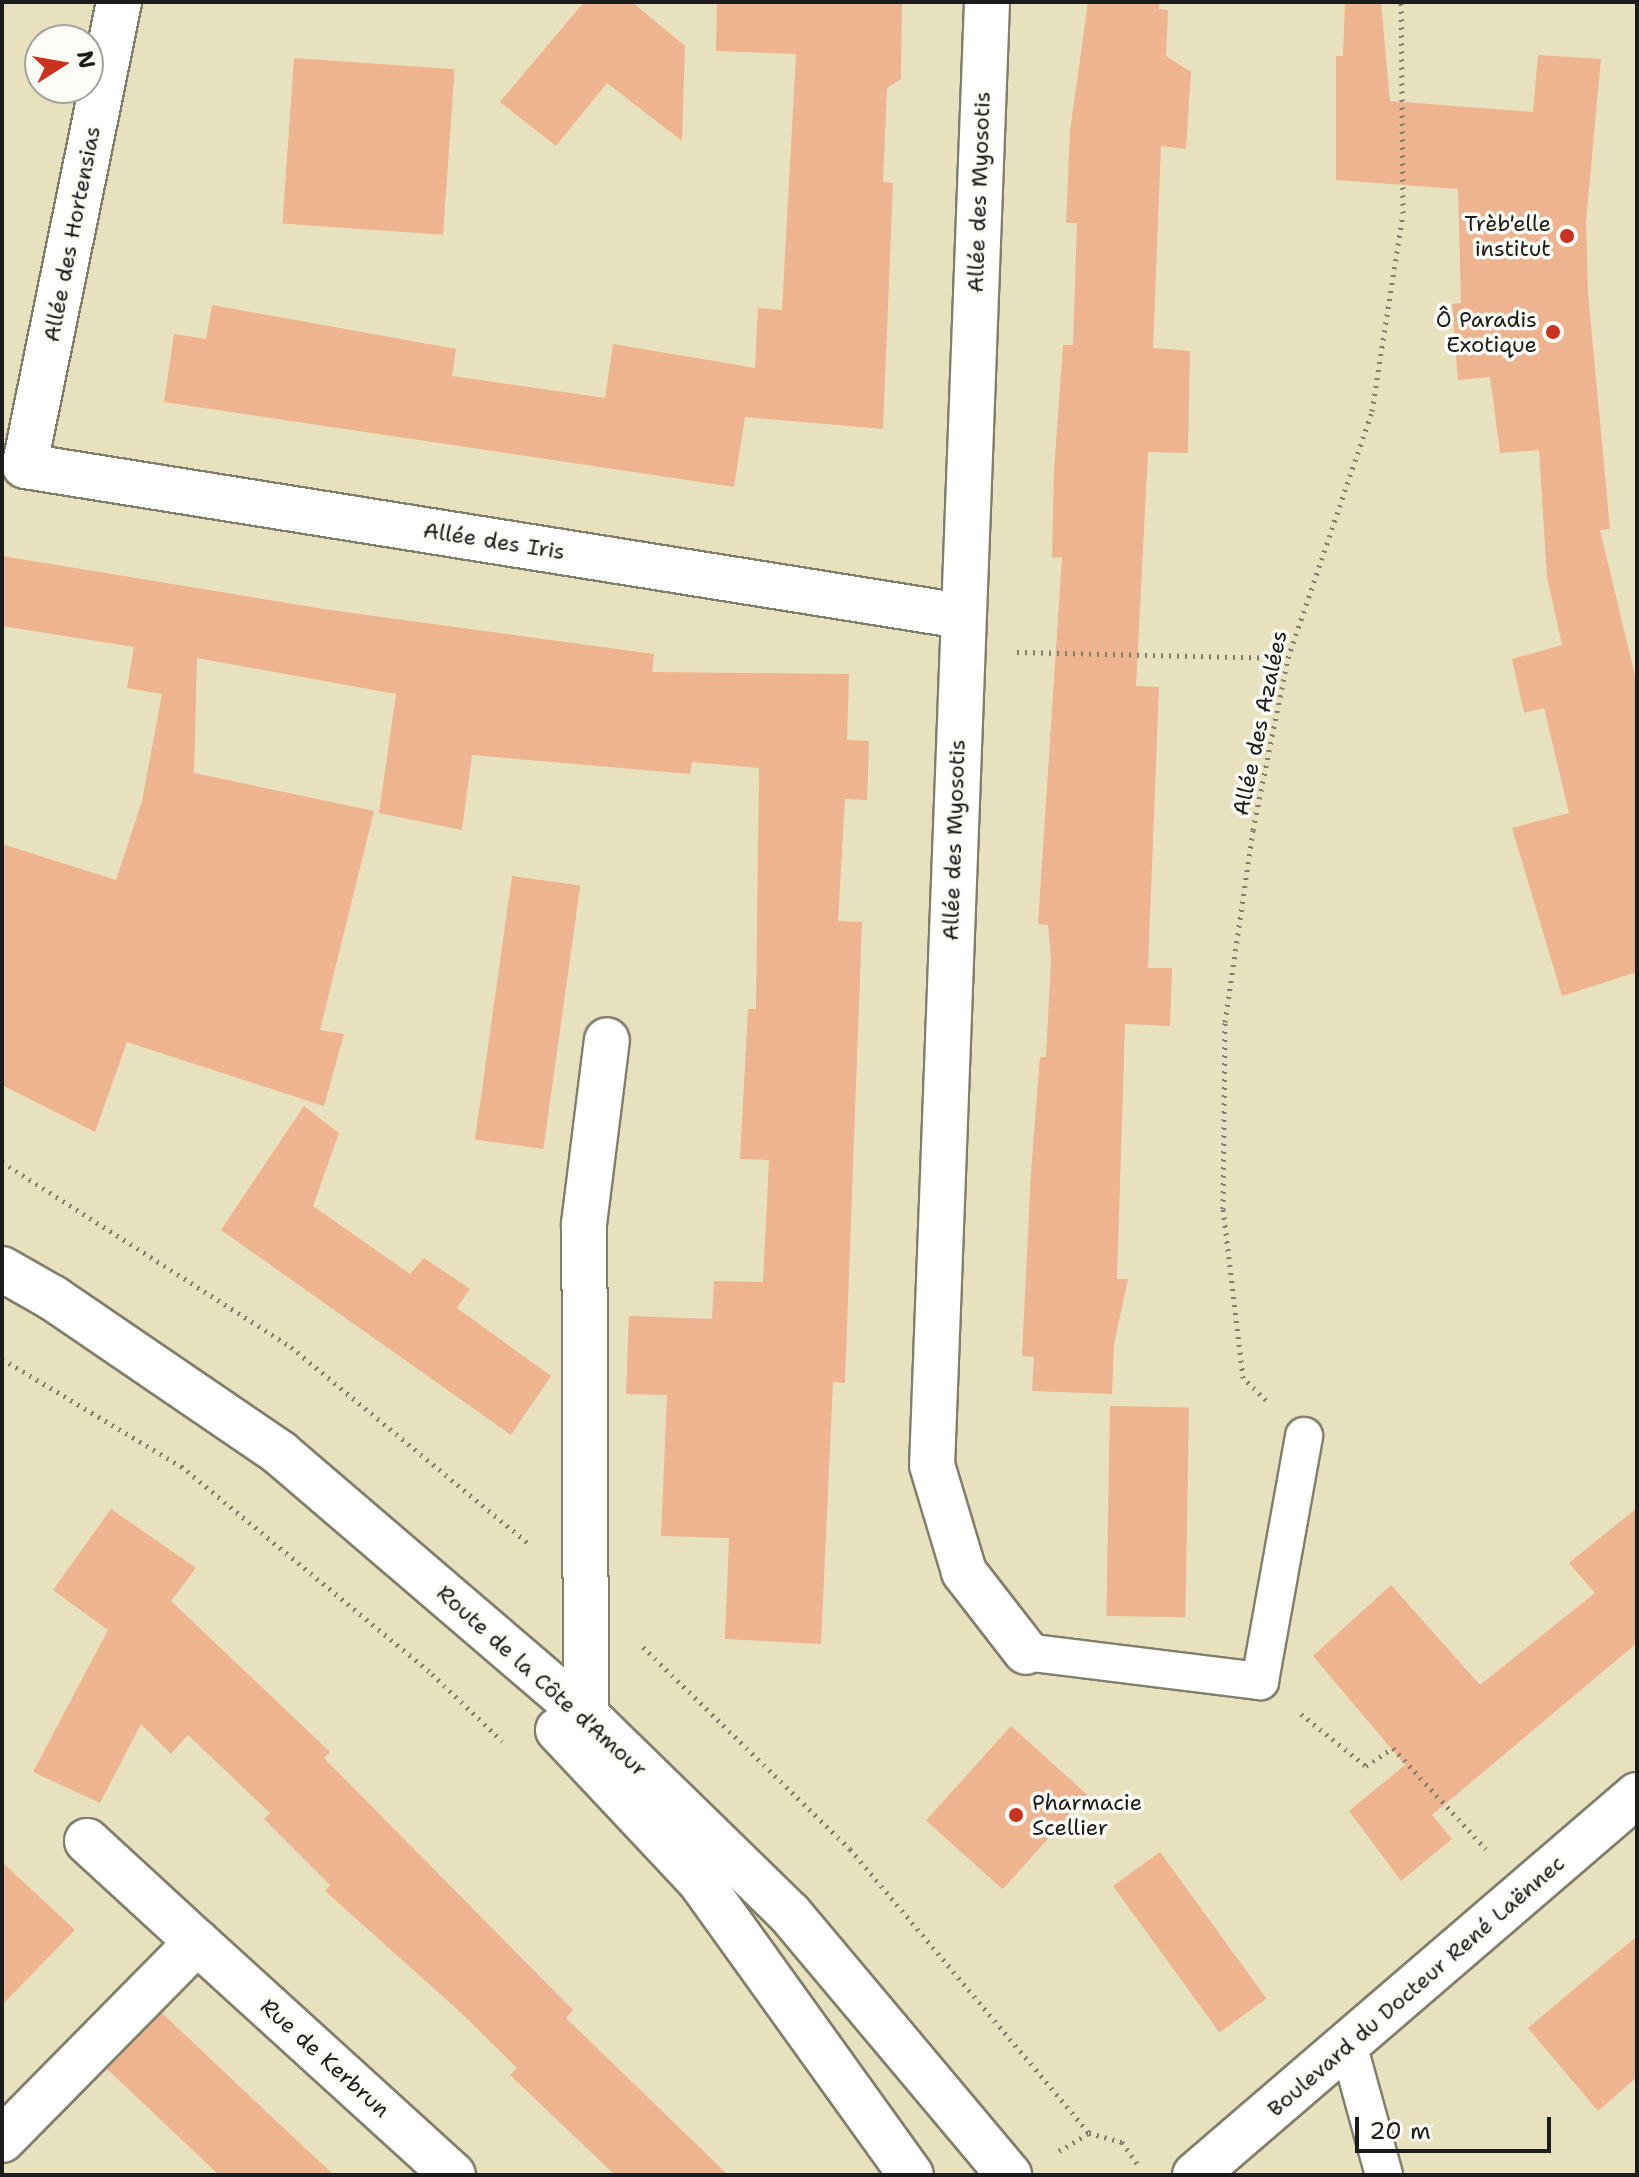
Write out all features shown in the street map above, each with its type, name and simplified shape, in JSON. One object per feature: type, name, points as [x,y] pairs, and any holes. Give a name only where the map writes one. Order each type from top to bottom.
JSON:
[{"type":"street","name":"Allée des Hortensias","points":[[25,466],[119,2]]},
{"type":"street","name":"Allée des Myosotis","points":[[987,2],[932,1465],[964,1572],[1026,1652]]},
{"type":"street","name":"Allée des Iris","points":[[25,466],[961,633]]},
{"type":"street","points":[[586,1715],[584,1224],[607,1040]]},
{"type":"street","name":"Route de la Côte d'Amour","points":[[2,1269],[53,1298],[280,1453],[586,1715],[790,1914],[1009,2175]]},
{"type":"street","name":"Route de la Côte d'Amour","points":[[2,1302],[24,1310],[271,1480],[422,1604],[584,1754],[699,1880],[816,2037],[911,2175]]},
{"type":"street","name":"Boulevard du Docteur René Laënnec","points":[[1195,2175],[1637,1795]]},
{"type":"street","name":"Rue de Kerbrun","points":[[87,1841],[453,2175]]},
{"type":"street","points":[[2,2140],[197,1942]]},
{"type":"lane","points":[[1026,1652],[1260,1681],[1304,1436]]},
{"type":"lane","points":[[1348,2044],[1384,2175]]},
{"type":"path","name":"Allée des Azalées","points":[[1304,1436],[1243,1378],[1223,1209],[1225,1022],[1253,830],[1288,658],[1372,411],[1403,213],[1401,2]]},
{"type":"path","points":[[961,633],[1288,658]]},
{"type":"path","points":[[2,1359],[181,1466],[432,1674],[510,1749]]},
{"type":"path","points":[[1260,1681],[1366,1766],[1393,1748],[1526,1893]]},
{"type":"building","points":[[584,2],[632,2],[685,46],[682,141],[607,83],[556,146],[500,102]]},
{"type":"building","points":[[717,2],[902,2],[901,79],[887,88],[883,182],[893,183],[883,429],[745,417],[734,487],[164,402],[174,334],[206,339],[212,305],[456,349],[452,376],[605,398],[613,344],[755,368],[758,308],[782,310],[796,54],[716,51]]},
{"type":"building","points":[[1088,2],[1159,2],[1159,9],[1168,10],[1166,56],[1191,72],[1186,149],[1161,146],[1153,348],[1190,351],[1188,453],[1148,452],[1136,686],[1159,687],[1148,968],[1172,968],[1170,1026],[1125,1024],[1117,1279],[1128,1279],[1114,1344],[1112,1394],[1032,1391],[1034,1357],[1022,1356],[1031,1171],[1040,1057],[1046,1057],[1051,960],[1048,925],[1038,924],[1062,557],[1052,558],[1054,471],[1063,345],[1073,345],[1077,223],[1066,223],[1070,131]]},
{"type":"building","points":[[1345,2],[1381,2],[1390,101],[1533,112],[1538,55],[1601,59],[1586,221],[1588,293],[1610,529],[1600,530],[1637,684],[1637,972],[1562,996],[1512,828],[1569,813],[1544,708],[1524,713],[1512,659],[1562,645],[1547,577],[1539,450],[1500,453],[1490,377],[1458,380],[1452,304],[1461,303],[1458,189],[1336,180],[1336,56],[1343,56]]},
{"type":"building","points":[[294,58],[455,69],[443,235],[282,224]]},
{"type":"building","points":[[2,556],[330,610],[654,654],[652,672],[849,674],[847,740],[869,741],[867,800],[845,799],[838,921],[862,922],[845,1383],[833,1382],[821,1644],[725,1639],[729,1538],[661,1536],[667,1395],[626,1394],[629,1316],[712,1319],[714,1281],[763,1282],[769,1160],[740,1159],[748,1009],[756,1009],[759,768],[692,762],[690,774],[472,755],[462,830],[379,813],[396,694],[197,658],[194,773],[374,811],[320,1030],[344,1034],[324,1106],[127,1042],[95,1132],[2,1085],[2,844],[116,880],[142,801],[162,694],[127,688],[134,647],[2,626]]},
{"type":"building","points":[[512,876],[580,886],[543,1149],[475,1139]]},
{"type":"building","points":[[304,1106],[339,1133],[313,1206],[410,1274],[424,1258],[470,1289],[457,1308],[551,1376],[511,1435],[221,1230]]},
{"type":"building","points":[[1110,1406],[1189,1407],[1185,1617],[1106,1616]]},
{"type":"building","points":[[1637,1508],[1637,1643],[1432,1815],[1452,1839],[1401,1881],[1349,1811],[1405,1765],[1313,1656],[1391,1585],[1480,1685],[1595,1593],[1569,1563]]},
{"type":"building","points":[[111,1509],[196,1568],[171,1601],[330,1752],[324,1758],[573,2010],[566,2018],[728,2175],[615,2175],[510,2075],[517,2068],[458,2010],[325,1891],[330,1885],[264,1819],[270,1813],[188,1735],[171,1754],[141,1724],[100,1803],[33,1772],[108,1630],[53,1590]]},
{"type":"building","points":[[1011,1726],[1088,1795],[1003,1889],[926,1820]]},
{"type":"building","points":[[1160,1852],[1266,1998],[1219,2033],[1113,1886]]},
{"type":"building","points":[[2,1862],[75,1930],[2,2005]]},
{"type":"building","points":[[1637,1936],[1637,2077],[1598,2111],[1528,2028]]},
{"type":"building","points":[[162,2013],[334,2175],[219,2175],[107,2069]]},
{"type":"place","name":"Trèb'elle institut","points":[[1567,236]]},
{"type":"place","name":"Ô Paradis Exotique","points":[[1553,332]]},
{"type":"place","name":"Pharmacie Scellier","points":[[1016,1815]]}]
